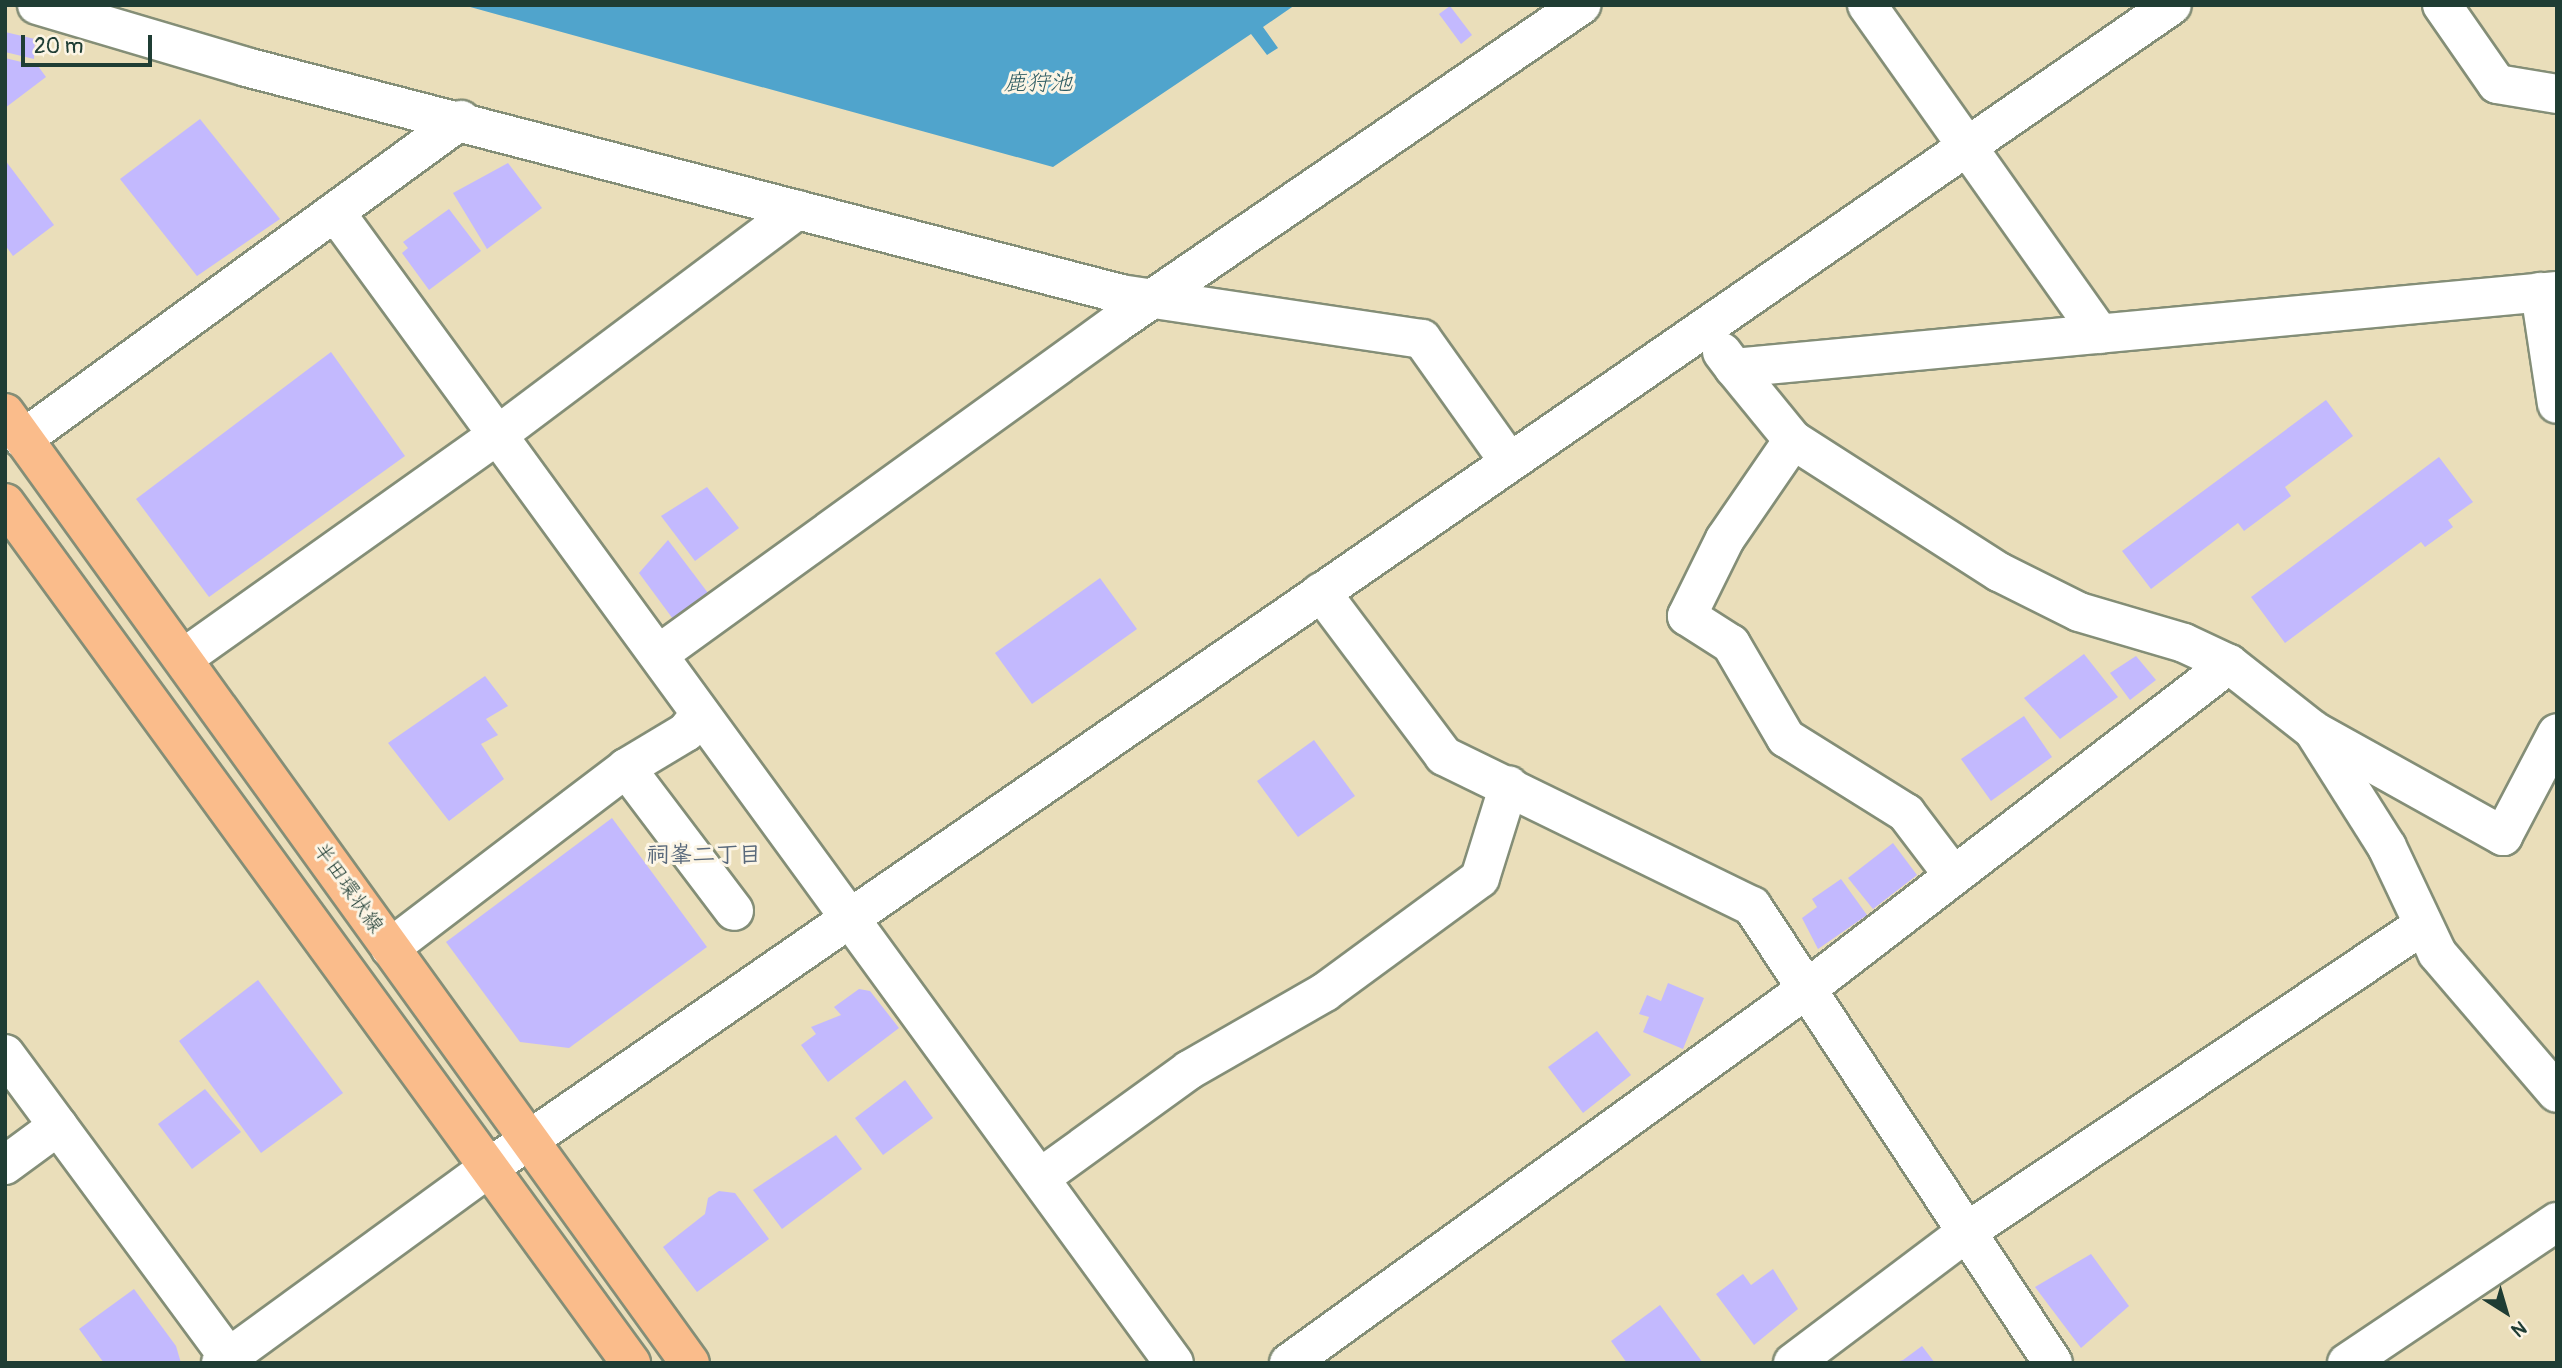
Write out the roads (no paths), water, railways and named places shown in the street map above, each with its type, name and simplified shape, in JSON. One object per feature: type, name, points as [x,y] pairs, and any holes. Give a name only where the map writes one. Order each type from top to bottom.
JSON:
[{"type":"main road","name":"半田環状線","points":[[14,426],[185,657],[390,948],[690,1363]]},
{"type":"main road","points":[[5,503],[631,1363]]},
{"type":"street","points":[[37,5],[246,67],[461,120],[797,210],[1156,298],[1422,339],[1508,460]]},
{"type":"street","points":[[659,654],[1156,298],[1581,5]]},
{"type":"street","points":[[1867,5],[2101,334]]},
{"type":"street","points":[[5,1054],[228,1361],[490,1167],[1321,593],[1508,460],[2172,5]]},
{"type":"street","points":[[2442,5],[2497,84],[2557,94]]},
{"type":"street","points":[[14,426],[335,212],[461,120]]},
{"type":"street","points":[[185,657],[499,434],[797,210]]},
{"type":"street","points":[[335,212],[1174,1363]]},
{"type":"street","points":[[1734,368],[2548,291],[2557,404]]},
{"type":"street","points":[[1704,327],[1793,440],[1999,572],[2079,612],[2184,643],[2230,664],[2313,730],[2503,836],[2557,733]]},
{"type":"street","points":[[1793,440],[1726,540],[1687,616],[1731,644],[1786,737],[1906,813],[1952,875]]},
{"type":"street","points":[[1321,593],[1444,756],[1509,785],[1752,906],[2053,1363]]},
{"type":"street","points":[[1289,1363],[1808,988],[2230,664]]},
{"type":"street","points":[[390,948],[626,768],[686,732],[700,714]]},
{"type":"street","points":[[2313,730],[2387,847],[2420,927],[2557,1093]]},
{"type":"street","points":[[626,768],[734,911]]},
{"type":"street","points":[[1040,1178],[1189,1070],[1325,992],[1480,878],[1509,785]]},
{"type":"street","points":[[1793,1363],[1968,1231],[2420,927]]},
{"type":"street","points":[[5,1165],[58,1126]]},
{"type":"street","points":[[2347,1363],[2557,1222]]},
{"type":"water","name":"鹿狩池","points":[[463,5],[1295,5],[1263,27],[1278,48],[1267,55],[1251,34],[1053,167]]},
{"type":"district","name":"祠峯二丁目","points":[[704,855]]}]
